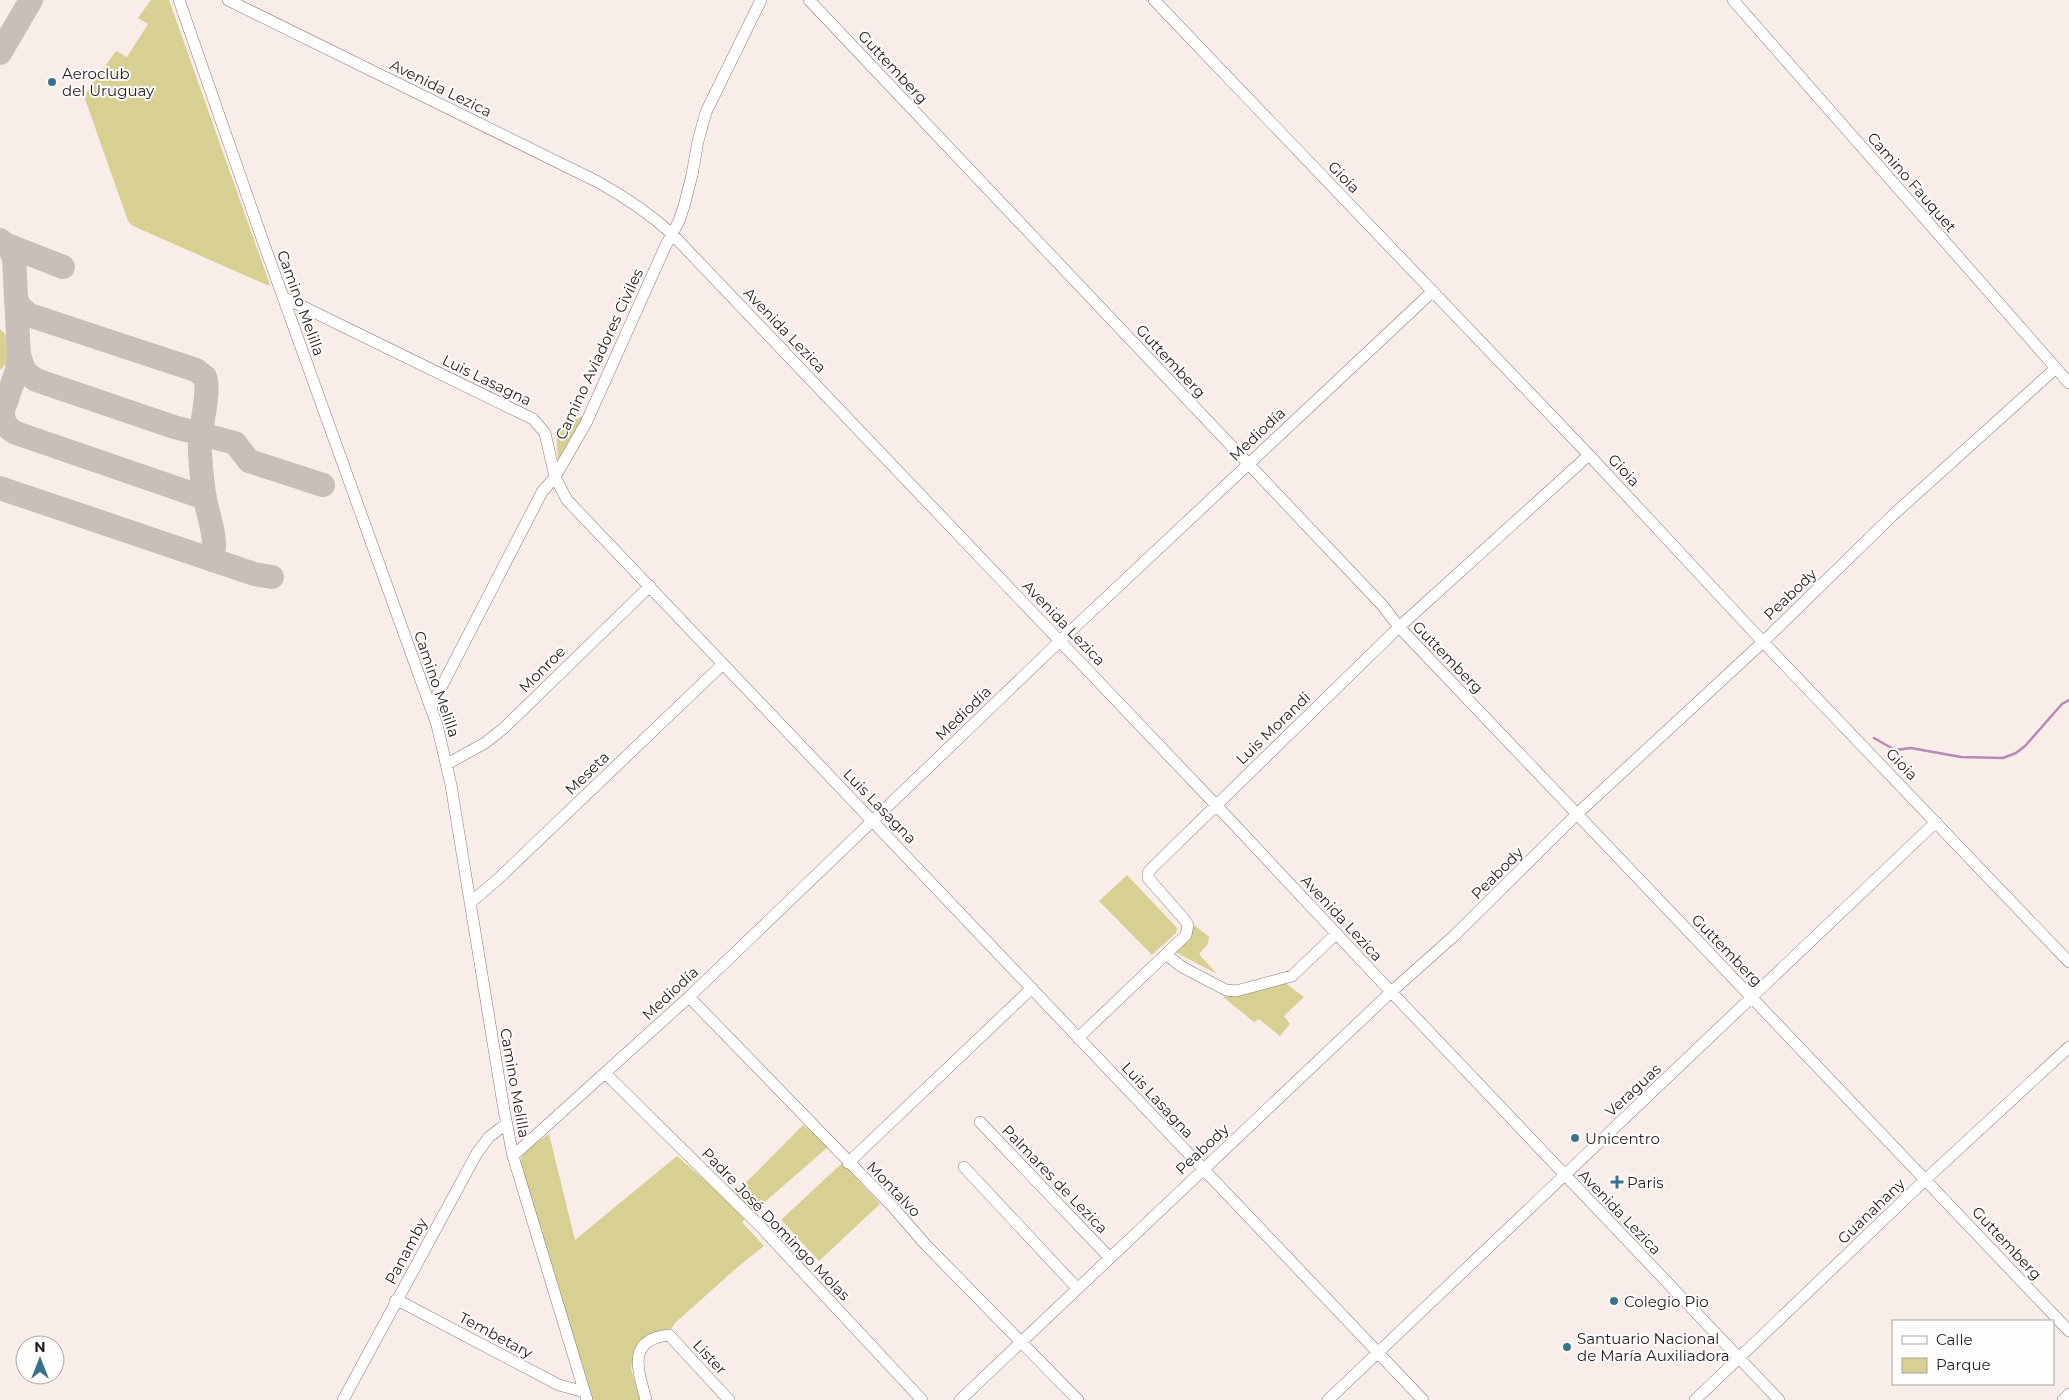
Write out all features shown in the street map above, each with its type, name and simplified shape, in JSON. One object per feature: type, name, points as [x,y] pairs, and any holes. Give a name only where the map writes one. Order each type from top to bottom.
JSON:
[{"type":"street","name":"Camino Melilla","points":[[179,0],[283,297],[431,707],[447,764],[506,1124],[513,1156],[586,1396]]},
{"type":"street","name":"Avenida Lezica","points":[[228,0],[598,182],[636,204],[672,234],[1779,1400]]},
{"type":"street","name":"Camino Aviadores Civiles","points":[[431,707],[542,492],[555,477],[586,423],[679,221],[688,194],[698,141],[706,112],[760,0]]},
{"type":"street","name":"Guttemberg","points":[[809,0],[1383,606],[1399,627],[2069,1331]]},
{"type":"street","name":"Gioia","points":[[1154,0],[1589,455],[1763,642],[2069,962]]},
{"type":"street","name":"Camino Fauquet","points":[[1733,0],[2069,383]]},
{"type":"street","name":"Mediodía","points":[[513,1156],[689,996],[1060,641],[1433,292]]},
{"type":"street","name":"Luis Lasagna","points":[[283,297],[532,419],[544,433],[555,477],[567,500],[1423,1400]]},
{"type":"street","name":"Peabody","points":[[960,1400],[1202,1169],[1391,992],[1455,935],[1577,814],[1763,642],[1893,515],[2056,368]]},
{"type":"street","name":"Luis Morandi","points":[[1078,1038],[1186,935],[1188,925],[1148,878],[1148,873],[1399,627],[1589,455]]},
{"type":"street","name":"Monroe","points":[[447,764],[485,743],[504,728],[650,586]]},
{"type":"street","name":"Meseta","points":[[470,903],[724,664]]},
{"type":"street","name":"Veraguas","points":[[1328,1400],[1936,822]]},
{"type":"street","points":[[1168,954],[1182,967],[1226,990],[1236,991],[1292,976],[1336,934]]},
{"type":"street","points":[[848,1163],[1032,988]]},
{"type":"street","name":"Montalvo","points":[[689,996],[1078,1400]]},
{"type":"street","name":"Guanahany","points":[[1695,1400],[1926,1179],[2069,1047]]},
{"type":"street","name":"Padre José Domingo Molas","points":[[604,1073],[761,1227],[922,1400]]},
{"type":"street","name":"Palmares de Lezica","points":[[980,1122],[1109,1257]]},
{"type":"street","name":"Panamby","points":[[343,1400],[395,1301],[401,1295],[477,1153],[489,1137],[506,1124]]},
{"type":"street","points":[[964,1167],[1078,1288]]},
{"type":"street","name":"Tembetary","points":[[395,1301],[403,1303],[559,1385],[586,1396]]},
{"type":"street","name":"Lister","points":[[646,1400],[638,1368],[640,1351],[644,1343],[658,1336],[669,1335],[729,1400]]},
{"type":"street","points":[[2063,1400],[2069,1394]]},
{"type":"green space","points":[[151,0],[169,0],[270,285],[133,226],[128,221],[85,99],[86,93],[116,51],[127,57],[148,24],[138,18]]},
{"type":"green space","points":[[0,329],[7,338],[10,350],[7,361],[0,370]]},
{"type":"green space","points":[[582,416],[558,461],[556,430],[558,427]]},
{"type":"green space","points":[[1127,875],[1177,928],[1176,933],[1152,955],[1099,901]]},
{"type":"green space","points":[[1194,925],[1209,937],[1208,944],[1199,954],[1217,974],[1175,952]]},
{"type":"green space","points":[[1285,983],[1304,997],[1284,1016],[1290,1024],[1280,1036],[1259,1019],[1254,1022],[1223,997]]},
{"type":"green space","points":[[803,1125],[829,1146],[742,1222],[764,1246],[675,1323],[670,1331],[634,1353],[631,1369],[640,1400],[591,1400],[520,1161],[525,1151],[549,1134],[575,1240],[677,1156],[728,1201]]},
{"type":"green space","points":[[842,1163],[880,1204],[819,1261],[781,1220]]},
{"type":"waterway","points":[[1874,738],[1895,750],[1911,748],[1961,757],[2003,758],[2016,753],[2025,746],[2062,704],[2069,700]]},
{"type":"taxiway","points":[[0,53],[31,0]]},
{"type":"taxiway","points":[[0,240],[10,249],[14,258],[19,356],[17,370],[0,419]]},
{"type":"taxiway","points":[[7,245],[63,267]]},
{"type":"taxiway","points":[[16,298],[19,306],[29,315],[196,370],[205,377],[206,403],[200,453],[204,493],[214,545],[212,560]]},
{"type":"taxiway","points":[[19,356],[25,372],[36,380],[174,427],[235,443],[249,461],[323,485]]},
{"type":"taxiway","points":[[3,411],[6,424],[16,433],[205,498]]},
{"type":"taxiway","points":[[0,488],[254,574],[272,577]]},
{"type":"place","name":"Aeroclub del Uruguay","points":[[52,82]]},
{"type":"place","name":"Unicentro","points":[[1575,1138]]},
{"type":"place","name":"Paris","points":[[1617,1182]]},
{"type":"place","name":"Colegio Pio","points":[[1614,1301]]},
{"type":"place","name":"Santuario Nacional de María Auxiliadora","points":[[1567,1347]]}]
